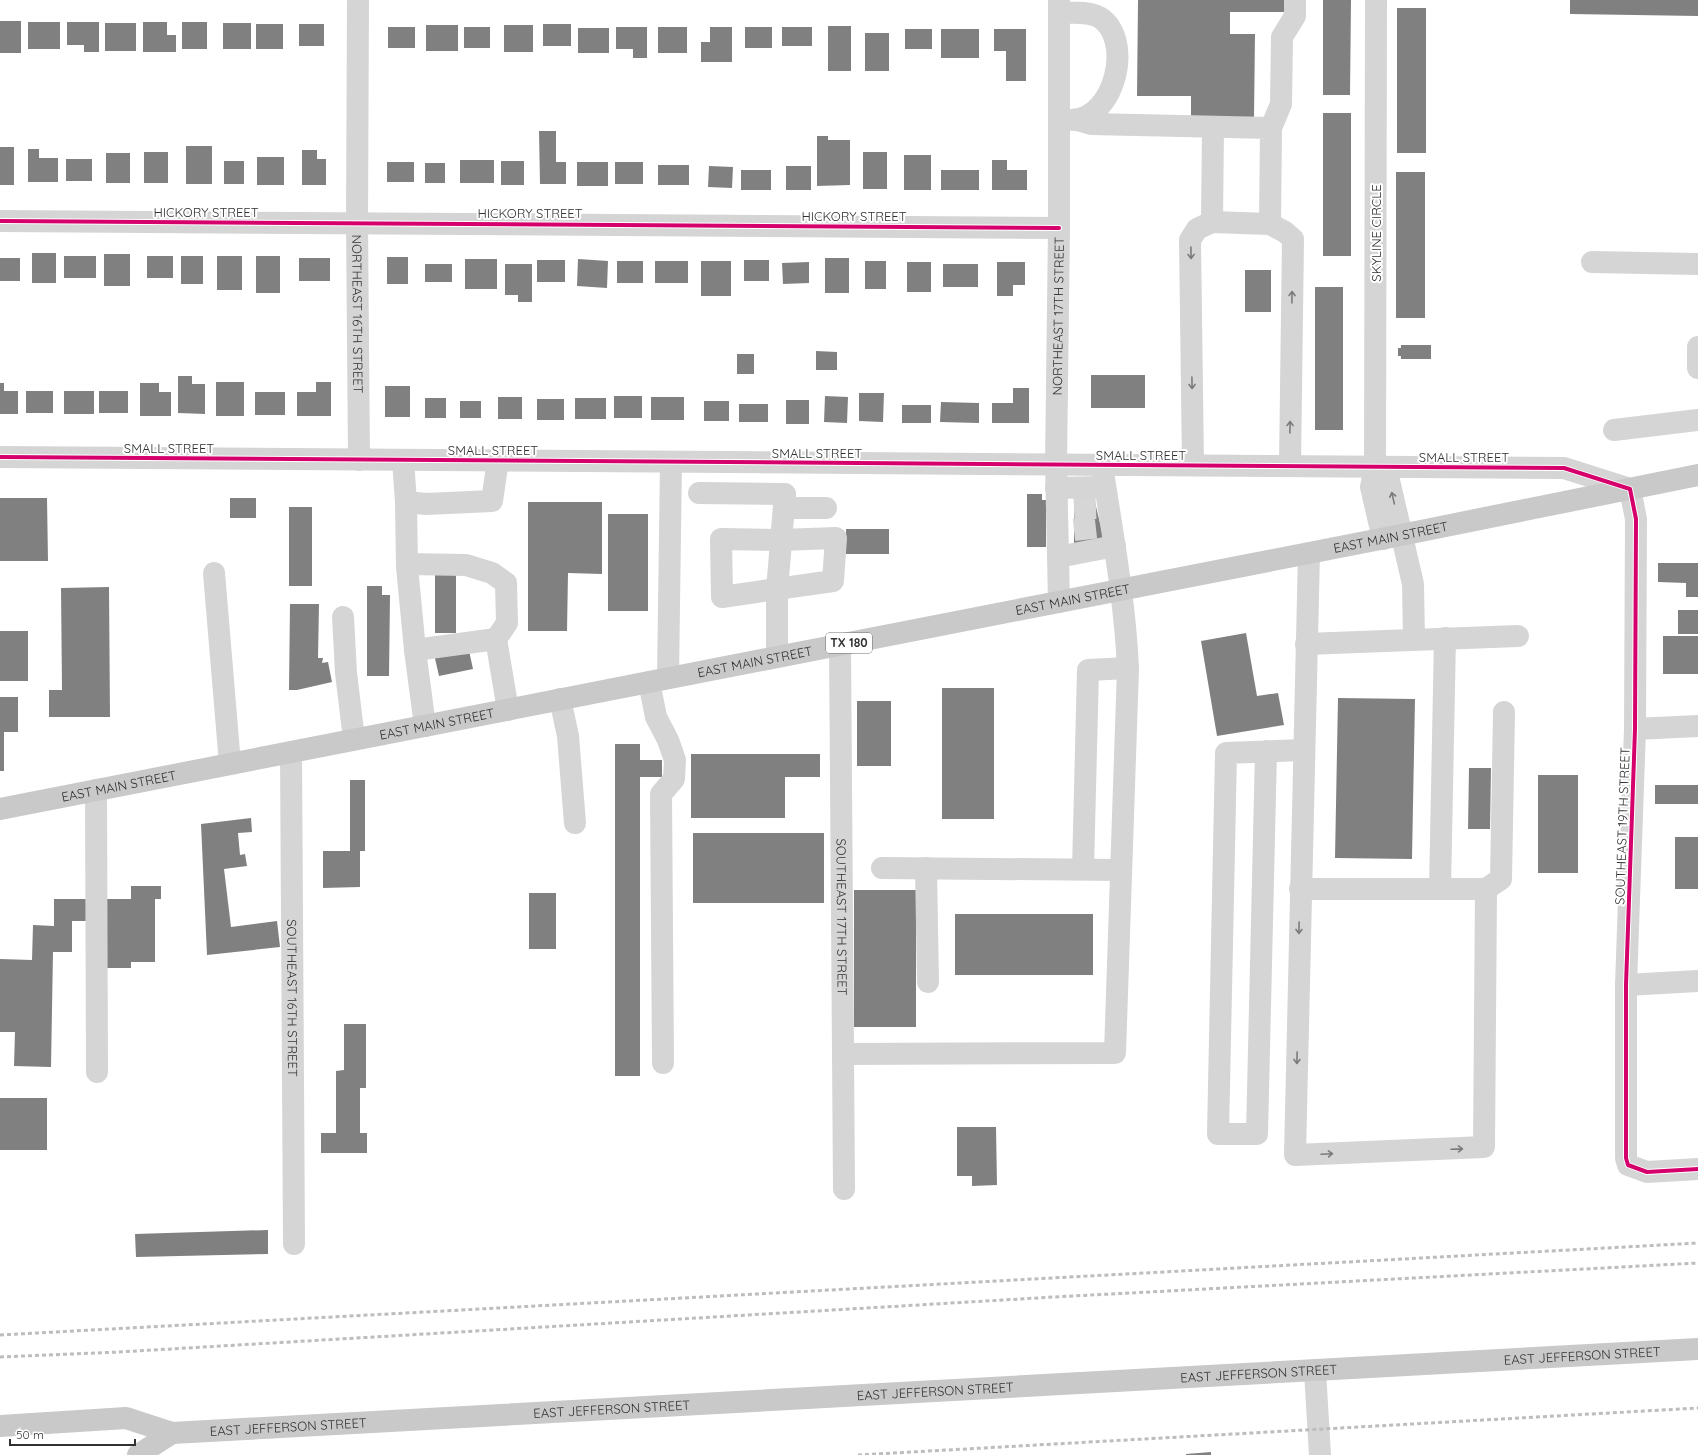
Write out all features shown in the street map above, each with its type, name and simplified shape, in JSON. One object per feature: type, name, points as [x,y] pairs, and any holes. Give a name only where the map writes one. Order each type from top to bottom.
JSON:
[{"type":"main road","name":"EAST MAIN STREET","points":[[0,809],[1392,537],[1698,475]]},
{"type":"main road","name":"EAST JEFFERSON STREET","points":[[0,1426],[126,1418],[172,1433],[1698,1349]]},
{"type":"main road","name":"EAST JEFFERSON STREET","points":[[138,1455],[172,1433]]},
{"type":"street","name":"NORTHEAST 16TH STREET","points":[[358,0],[357,222],[359,460]]},
{"type":"street","name":"SKYLINE CIRCLE","points":[[1375,466],[1376,0]]},
{"type":"street","points":[[1059,6],[1098,17],[1109,26],[1115,37],[1117,60],[1116,71],[1110,91],[1095,112],[1068,121]]},
{"type":"street","name":"NORTHEAST 17TH STREET","points":[[1059,6],[1068,121],[1059,228],[1056,488],[1066,520],[1058,557],[1059,602]]},
{"type":"street","points":[[1270,224],[1271,128],[1281,104],[1282,37],[1295,8]]},
{"type":"street","points":[[1068,121],[1091,124],[1271,128]]},
{"type":"street","points":[[1212,127],[1212,222]]},
{"type":"street","name":"HICKORY STREET","points":[[0,221],[357,222],[1059,228]]},
{"type":"street","points":[[1193,465],[1190,240],[1197,229],[1212,222],[1270,224],[1285,232],[1293,239],[1290,466]]},
{"type":"street","points":[[1592,262],[1698,264]]},
{"type":"street","points":[[1698,347],[1698,368]]},
{"type":"street","points":[[1614,430],[1698,420]]},
{"type":"street","name":"SMALL STREET","points":[[0,457],[1564,468],[1630,489]]},
{"type":"street","points":[[403,460],[406,502],[407,564],[415,650],[425,726]]},
{"type":"street","points":[[406,502],[426,504],[492,501],[498,460]]},
{"type":"street","points":[[663,1064],[661,794],[674,779],[675,760],[668,740],[656,717],[671,462]]},
{"type":"street","points":[[843,1054],[1115,1053],[1128,668],[1126,627],[1121,590],[1106,517],[1102,465]]},
{"type":"street","points":[[1375,466],[1388,476],[1392,537],[1413,584],[1414,640]]},
{"type":"street","points":[[1056,488],[1106,517]]},
{"type":"street","name":"SOUTHEAST 19TH STREET","points":[[1630,489],[1636,519],[1635,729],[1626,985],[1626,1158],[1628,1165],[1647,1172],[1698,1169]]},
{"type":"street","points":[[699,493],[785,494],[777,590],[777,657]]},
{"type":"street","points":[[784,508],[826,508]]},
{"type":"street","points":[[1058,557],[1106,517]]},
{"type":"street","points":[[836,538],[833,581],[777,590],[722,597],[721,539],[780,540],[836,538]]},
{"type":"street","points":[[1309,553],[1294,1155],[1484,1148],[1486,889]]},
{"type":"street","points":[[407,564],[466,565],[492,573],[506,583],[507,623],[496,639],[508,710]]},
{"type":"street","points":[[214,573],[230,764]]},
{"type":"street","points":[[343,617],[346,673],[354,739]]},
{"type":"street","points":[[1306,644],[1518,636]]},
{"type":"street","points":[[1440,889],[1445,638]]},
{"type":"street","points":[[415,650],[496,639]]},
{"type":"street","name":"SOUTHEAST 17TH STREET","points":[[840,644],[844,1190]]},
{"type":"street","points":[[1083,869],[1088,670],[1128,668]]},
{"type":"street","points":[[560,699],[568,736],[575,823]]},
{"type":"street","points":[[1300,889],[1486,889],[1501,879],[1504,712]]},
{"type":"street","points":[[1635,729],[1698,726]]},
{"type":"street","points":[[1266,751],[1257,1134],[1218,1134],[1226,753],[1266,751],[1303,750]]},
{"type":"street","name":"SOUTHEAST 16TH STREET","points":[[291,752],[294,1244]]},
{"type":"street","points":[[96,790],[97,1072]]},
{"type":"street","points":[[882,868],[1121,870]]},
{"type":"street","points":[[926,868],[928,982]]},
{"type":"street","points":[[1626,985],[1698,980]]},
{"type":"street","points":[[1316,1371],[1320,1455]]},
{"type":"building","points":[[1138,0],[1285,0],[1284,12],[1230,12],[1230,34],[1255,34],[1254,118],[1191,118],[1191,96],[1137,96]]},
{"type":"building","points":[[1323,0],[1351,0],[1350,95],[1323,95]]},
{"type":"building","points":[[1570,0],[1698,0],[1698,16],[1570,14]]},
{"type":"building","points":[[1397,8],[1426,8],[1426,153],[1397,153]]},
{"type":"building","points":[[0,21],[21,21],[21,53],[0,53]]},
{"type":"building","points":[[28,22],[60,22],[60,49],[28,49]]},
{"type":"building","points":[[67,22],[99,22],[99,52],[84,52],[84,45],[67,45]]},
{"type":"building","points":[[143,22],[167,22],[167,35],[176,35],[176,52],[143,52]]},
{"type":"building","points":[[182,22],[207,22],[207,49],[182,49]]},
{"type":"building","points":[[105,23],[136,23],[136,51],[105,51]]},
{"type":"building","points":[[223,23],[251,23],[251,49],[223,49]]},
{"type":"building","points":[[256,24],[283,24],[283,49],[256,49]]},
{"type":"building","points":[[299,24],[324,24],[324,46],[299,46]]},
{"type":"building","points":[[543,24],[571,24],[571,46],[543,46]]},
{"type":"building","points":[[426,25],[458,25],[458,51],[426,51]]},
{"type":"building","points":[[504,25],[533,25],[533,52],[504,52]]},
{"type":"building","points":[[828,26],[851,26],[851,71],[828,71]]},
{"type":"building","points":[[388,27],[415,27],[415,48],[388,48]]},
{"type":"building","points":[[464,27],[490,27],[490,48],[464,48]]},
{"type":"building","points":[[616,27],[647,27],[647,58],[633,58],[633,49],[616,49]]},
{"type":"building","points":[[658,27],[687,27],[687,53],[658,53]]},
{"type":"building","points":[[710,27],[732,27],[732,62],[701,62],[701,42],[710,42]]},
{"type":"building","points":[[745,27],[772,27],[772,48],[745,48]]},
{"type":"building","points":[[782,27],[812,27],[812,46],[782,46]]},
{"type":"building","points":[[578,28],[609,28],[609,53],[578,53]]},
{"type":"building","points":[[905,29],[932,29],[932,49],[905,49]]},
{"type":"building","points":[[941,29],[979,29],[979,58],[941,58]]},
{"type":"building","points":[[994,29],[1026,29],[1026,81],[1006,81],[1006,51],[994,51]]},
{"type":"building","points":[[865,33],[889,33],[889,71],[865,71]]},
{"type":"building","points":[[1323,113],[1351,113],[1351,256],[1323,256]]},
{"type":"building","points":[[539,131],[556,131],[556,162],[566,162],[566,184],[540,184]]},
{"type":"building","points":[[817,136],[828,136],[828,140],[850,140],[850,185],[817,186]]},
{"type":"building","points":[[186,146],[212,146],[212,184],[186,184]]},
{"type":"building","points":[[0,147],[14,147],[14,185],[0,185]]},
{"type":"building","points":[[28,149],[39,149],[39,158],[58,158],[58,182],[28,182]]},
{"type":"building","points":[[302,150],[317,150],[317,159],[326,159],[326,185],[302,185]]},
{"type":"building","points":[[144,152],[168,152],[168,183],[144,183]]},
{"type":"building","points":[[863,152],[887,152],[887,189],[863,189]]},
{"type":"building","points":[[106,153],[130,153],[130,183],[106,183]]},
{"type":"building","points":[[904,155],[931,155],[931,190],[904,190]]},
{"type":"building","points":[[257,157],[284,157],[284,185],[257,185]]},
{"type":"building","points":[[66,159],[92,159],[92,181],[66,181]]},
{"type":"building","points":[[460,160],[494,160],[494,183],[460,183]]},
{"type":"building","points":[[992,160],[1007,160],[1007,170],[1027,170],[1027,190],[992,190]]},
{"type":"building","points":[[224,161],[244,161],[244,184],[224,184]]},
{"type":"building","points":[[501,161],[524,161],[524,185],[501,185]]},
{"type":"building","points":[[387,162],[414,162],[414,182],[387,182]]},
{"type":"building","points":[[577,162],[608,162],[608,186],[577,186]]},
{"type":"building","points":[[615,162],[643,162],[643,184],[615,184]]},
{"type":"building","points":[[425,163],[445,163],[445,183],[425,183]]},
{"type":"building","points":[[658,165],[689,165],[689,185],[658,185]]},
{"type":"building","points":[[709,166],[733,167],[732,188],[708,187]]},
{"type":"building","points":[[786,166],[811,166],[811,190],[786,190]]},
{"type":"building","points":[[741,170],[771,170],[771,190],[741,190]]},
{"type":"building","points":[[941,170],[979,170],[979,190],[941,190]]},
{"type":"building","points":[[1396,172],[1425,172],[1425,318],[1396,318]]},
{"type":"building","points":[[32,253],[56,253],[56,283],[32,283]]},
{"type":"building","points":[[104,254],[130,254],[130,286],[104,286]]},
{"type":"building","points":[[64,256],[96,256],[96,278],[64,278]]},
{"type":"building","points":[[147,256],[173,256],[173,278],[147,278]]},
{"type":"building","points":[[181,256],[203,256],[203,284],[181,284]]},
{"type":"building","points":[[217,256],[242,256],[242,290],[217,290]]},
{"type":"building","points":[[256,256],[280,256],[280,293],[256,293]]},
{"type":"building","points":[[387,257],[408,257],[408,284],[387,284]]},
{"type":"building","points":[[0,258],[20,258],[20,281],[0,281]]},
{"type":"building","points":[[299,258],[330,258],[330,281],[299,281]]},
{"type":"building","points":[[825,258],[849,258],[849,293],[825,293]]},
{"type":"building","points":[[465,259],[497,259],[497,289],[465,289]]},
{"type":"building","points":[[578,259],[608,261],[607,288],[577,286]]},
{"type":"building","points":[[537,260],[565,260],[565,282],[537,282]]},
{"type":"building","points":[[744,260],[769,260],[769,281],[744,281]]},
{"type":"building","points":[[617,261],[643,261],[643,283],[617,283]]},
{"type":"building","points":[[655,261],[688,261],[688,283],[655,283]]},
{"type":"building","points":[[701,261],[731,261],[731,296],[701,296]]},
{"type":"building","points":[[865,261],[886,261],[886,289],[865,289]]},
{"type":"building","points":[[809,262],[809,283],[783,284],[782,263]]},
{"type":"building","points":[[907,262],[931,262],[931,292],[907,292]]},
{"type":"building","points":[[997,262],[1025,262],[1025,285],[1013,285],[1013,296],[997,296]]},
{"type":"building","points":[[425,264],[452,264],[452,282],[425,282]]},
{"type":"building","points":[[505,264],[532,264],[532,302],[518,302],[518,295],[505,295]]},
{"type":"building","points":[[943,264],[978,264],[978,287],[943,287]]},
{"type":"building","points":[[1245,270],[1271,270],[1271,312],[1245,312]]},
{"type":"building","points":[[1315,287],[1343,287],[1343,430],[1315,430]]},
{"type":"building","points":[[1401,345],[1431,345],[1431,359],[1401,359],[1401,356],[1398,356],[1398,348],[1401,348]]},
{"type":"building","points":[[816,351],[837,352],[837,370],[816,370]]},
{"type":"building","points":[[737,354],[754,354],[754,374],[737,374]]},
{"type":"building","points":[[1091,375],[1145,375],[1145,408],[1091,408]]},
{"type":"building","points":[[178,376],[192,376],[192,384],[205,384],[205,414],[178,413]]},
{"type":"building","points":[[216,382],[244,382],[244,416],[216,416]]},
{"type":"building","points":[[316,382],[331,382],[331,416],[297,416],[297,392],[316,392]]},
{"type":"building","points":[[0,383],[4,383],[4,391],[18,391],[18,414],[0,414]]},
{"type":"building","points":[[140,383],[159,383],[159,392],[171,392],[171,416],[140,416]]},
{"type":"building","points":[[385,386],[410,386],[410,417],[385,417]]},
{"type":"building","points":[[1013,388],[1029,388],[1029,423],[992,423],[992,403],[1013,403]]},
{"type":"building","points":[[26,391],[53,391],[53,413],[26,413]]},
{"type":"building","points":[[64,391],[94,391],[94,414],[64,414]]},
{"type":"building","points":[[99,391],[128,391],[128,413],[99,413]]},
{"type":"building","points":[[255,392],[285,392],[285,415],[255,415]]},
{"type":"building","points":[[859,393],[884,393],[883,422],[859,421]]},
{"type":"building","points":[[614,396],[642,396],[642,418],[614,418]]},
{"type":"building","points":[[825,396],[848,397],[847,423],[824,422]]},
{"type":"building","points":[[498,397],[522,397],[522,419],[498,419]]},
{"type":"building","points":[[651,397],[684,397],[684,420],[651,420]]},
{"type":"building","points":[[425,398],[446,398],[446,418],[425,418]]},
{"type":"building","points":[[575,398],[606,398],[606,419],[575,419]]},
{"type":"building","points":[[537,399],[564,399],[564,420],[537,420]]},
{"type":"building","points":[[786,400],[809,400],[809,424],[786,424]]},
{"type":"building","points":[[460,401],[481,401],[481,418],[460,418]]},
{"type":"building","points":[[704,401],[729,401],[729,421],[704,421]]},
{"type":"building","points":[[941,402],[979,403],[979,423],[940,422]]},
{"type":"building","points":[[739,404],[768,404],[768,422],[739,422]]},
{"type":"building","points":[[902,405],[931,405],[931,423],[902,423]]},
{"type":"building","points":[[1092,490],[1105,544],[1074,551],[1074,494]]},
{"type":"building","points":[[1027,494],[1042,494],[1042,500],[1046,500],[1046,547],[1027,547]]},
{"type":"building","points":[[0,498],[47,498],[48,561],[0,561]]},
{"type":"building","points":[[230,498],[256,498],[256,518],[230,518]]},
{"type":"building","points":[[528,502],[602,502],[602,574],[568,573],[567,631],[528,631]]},
{"type":"building","points":[[289,507],[312,507],[312,586],[289,586]]},
{"type":"building","points":[[608,514],[648,514],[648,611],[608,611]]},
{"type":"building","points":[[846,529],[889,529],[889,554],[846,554]]},
{"type":"building","points":[[1658,563],[1698,563],[1698,597],[1686,597],[1686,583],[1658,582]]},
{"type":"building","points":[[435,571],[456,571],[456,633],[435,633]]},
{"type":"building","points":[[367,586],[382,586],[382,595],[390,595],[389,676],[367,676]]},
{"type":"building","points":[[109,587],[110,717],[49,717],[49,690],[62,690],[61,588]]},
{"type":"building","points":[[290,604],[319,604],[318,658],[323,658],[322,663],[328,662],[332,682],[297,690],[289,690]]},
{"type":"building","points":[[1678,610],[1698,610],[1698,634],[1678,634]]},
{"type":"building","points":[[0,631],[28,631],[28,681],[0,681]]},
{"type":"building","points":[[1246,633],[1257,696],[1278,693],[1284,725],[1217,736],[1201,641]]},
{"type":"building","points":[[1663,636],[1698,636],[1698,674],[1663,674]]},
{"type":"building","points":[[468,646],[473,669],[439,676],[434,654]]},
{"type":"building","points":[[942,688],[994,688],[994,819],[942,819]]},
{"type":"building","points":[[0,697],[18,697],[18,732],[4,732],[4,771],[0,771]]},
{"type":"building","points":[[1338,698],[1415,699],[1412,859],[1335,858]]},
{"type":"building","points":[[857,701],[891,701],[891,766],[857,766]]},
{"type":"building","points":[[615,744],[640,744],[640,760],[662,760],[662,777],[640,777],[640,1076],[615,1076]]},
{"type":"building","points":[[691,754],[820,754],[820,777],[785,777],[785,818],[691,818]]},
{"type":"building","points":[[1469,768],[1491,768],[1490,829],[1468,829]]},
{"type":"building","points":[[1538,775],[1578,775],[1578,873],[1538,873]]},
{"type":"building","points":[[350,780],[365,780],[365,851],[360,851],[360,887],[323,888],[323,851],[350,851]]},
{"type":"building","points":[[1655,785],[1698,785],[1698,804],[1655,804]]},
{"type":"building","points":[[251,818],[252,832],[238,833],[240,855],[245,854],[247,866],[224,869],[231,927],[277,921],[280,947],[207,955],[201,824]]},
{"type":"building","points":[[693,833],[824,833],[824,903],[693,903]]},
{"type":"building","points":[[1675,837],[1698,837],[1698,889],[1675,889]]},
{"type":"building","points":[[131,886],[161,886],[161,899],[155,899],[155,962],[131,962],[131,968],[106,968],[106,899],[131,899]]},
{"type":"building","points":[[854,890],[916,890],[916,1027],[854,1027]]},
{"type":"building","points":[[529,893],[556,893],[556,949],[529,949]]},
{"type":"building","points":[[54,899],[91,899],[91,921],[72,921],[72,952],[53,952],[51,1067],[14,1066],[15,1032],[0,1032],[0,959],[32,960],[33,925],[54,926]]},
{"type":"building","points":[[955,914],[1093,914],[1093,975],[955,975]]},
{"type":"building","points":[[344,1024],[366,1024],[366,1088],[360,1088],[360,1133],[367,1133],[367,1153],[321,1153],[321,1133],[336,1133],[336,1071],[344,1070]]},
{"type":"building","points":[[0,1098],[47,1098],[47,1150],[0,1150]]},
{"type":"building","points":[[957,1127],[996,1127],[997,1185],[972,1186],[972,1176],[957,1176]]},
{"type":"building","points":[[268,1230],[268,1254],[136,1257],[135,1234]]},
{"type":"building","points":[[1211,1452],[1211,1455],[1186,1455],[1186,1454]]},
{"type":"tunnel","points":[[1074,509],[1096,508]]},
{"type":"tunnel","points":[[1074,530],[1101,527]]},
{"type":"railway","points":[[0,1335],[1698,1243]]},
{"type":"railway","points":[[0,1357],[119,1352],[1054,1297],[1698,1263]]},
{"type":"railway","points":[[858,1455],[1698,1408]]},
{"type":"cycle path","points":[[0,221],[1059,228]]},
{"type":"cycle path","points":[[0,457],[1564,468],[1630,489],[1636,519],[1635,729],[1626,985],[1626,1158],[1628,1165],[1647,1172],[1698,1169]]}]
